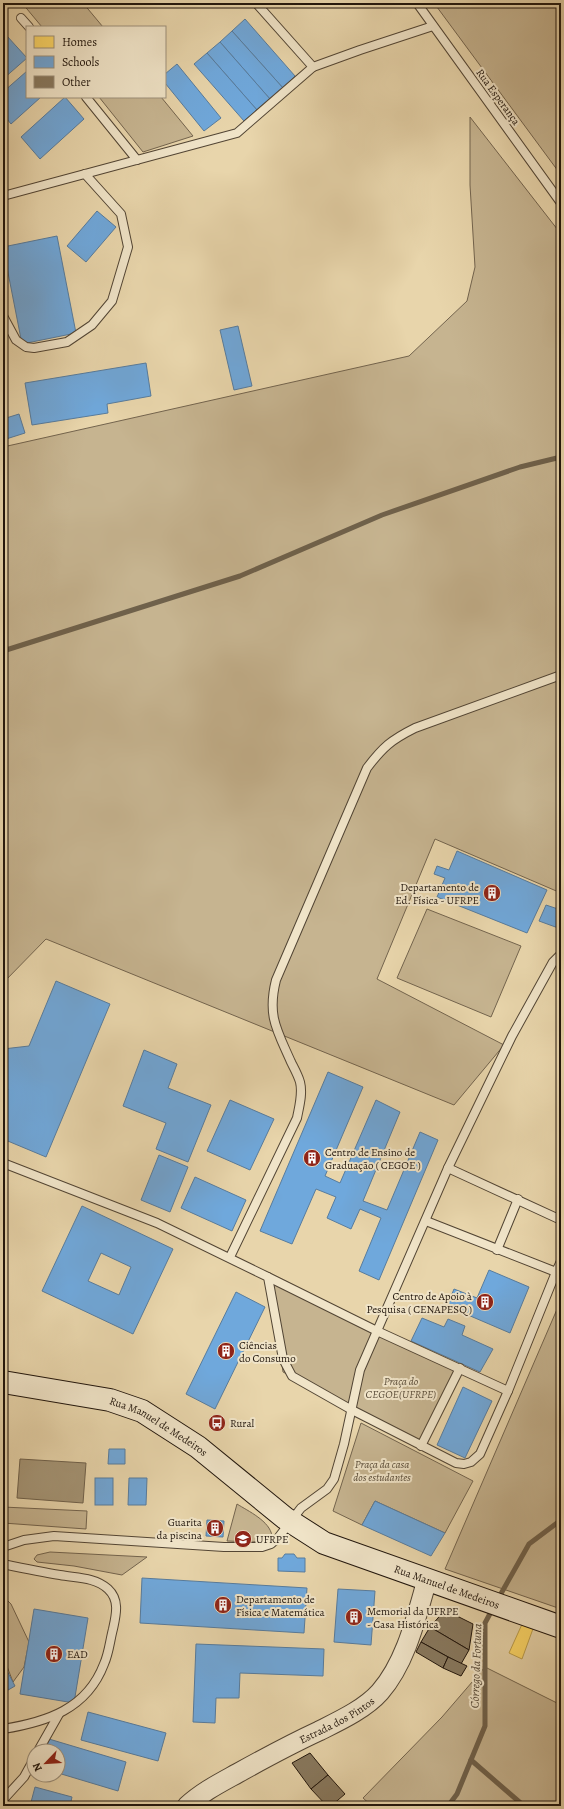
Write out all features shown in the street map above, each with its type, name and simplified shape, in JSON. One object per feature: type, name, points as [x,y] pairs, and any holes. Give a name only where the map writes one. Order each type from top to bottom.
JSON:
[{"type":"main road","name":"Rua Manuel de Medeiros","points":[[3,1382],[110,1400],[142,1411],[198,1447],[291,1522],[324,1543],[561,1627]]},
{"type":"street","name":"Estrada dos Pintos","points":[[187,1806],[206,1790],[279,1750],[351,1715],[380,1693],[393,1674],[403,1652],[416,1618],[427,1580]]},
{"type":"lane","points":[[256,3],[313,67]]},
{"type":"lane","name":"Rua Esperança","points":[[417,3],[561,203]]},
{"type":"lane","points":[[21,18],[28,26]]},
{"type":"lane","points":[[3,196],[236,133],[313,67],[433,26]]},
{"type":"lane","points":[[87,98],[137,160]]},
{"type":"lane","points":[[3,316],[16,340],[26,347],[34,348],[67,342],[92,325],[112,301],[128,247],[121,214],[85,174]]},
{"type":"lane","points":[[230,1257],[296,1118],[300,1100],[300,1082],[276,1028],[272,1010],[272,996],[276,980],[367,768],[380,752],[395,738],[414,728],[561,675]]},
{"type":"lane","points":[[3,1547],[24,1540],[54,1536],[224,1547],[262,1547],[271,1544],[278,1538],[301,1508],[327,1489],[334,1478],[352,1410],[360,1370],[426,1222],[448,1168],[512,1036],[553,962],[561,954]]},
{"type":"lane","points":[[3,1163],[150,1221],[230,1257],[377,1331],[508,1391]]},
{"type":"lane","points":[[448,1168],[561,1220]]},
{"type":"lane","points":[[497,1250],[518,1199]]},
{"type":"lane","points":[[426,1222],[556,1272]]},
{"type":"lane","points":[[268,1277],[283,1359],[287,1370],[297,1380],[421,1446],[456,1463],[464,1464],[471,1462],[480,1454],[508,1391],[561,1261]]},
{"type":"lane","points":[[421,1446],[460,1368]]},
{"type":"lane","points":[[3,1564],[101,1583],[110,1590],[116,1600],[117,1611],[105,1664],[91,1688],[79,1702],[59,1714],[19,1727],[3,1729]]},
{"type":"lane","points":[[43,1743],[59,1714]]},
{"type":"lane","points":[[3,1800],[26,1773]]},
{"type":"green space","points":[[22,3],[83,3],[102,26],[41,26]]},
{"type":"green space","points":[[434,3],[561,3],[561,175]]},
{"type":"green space","points":[[100,98],[162,98],[193,136],[143,152]]},
{"type":"green space","points":[[470,117],[561,234],[561,893],[435,839],[377,979],[504,1045],[454,1105],[46,939],[3,983],[3,447],[409,356],[467,301],[475,267],[470,185]]},
{"type":"green space","points":[[427,909],[521,946],[491,1017],[397,978]]},
{"type":"green space","name":"Praça do CEGOE(UFRPE)","points":[[270,1277],[457,1370],[421,1443],[283,1372]]},
{"type":"green space","points":[[561,1300],[561,1609],[445,1569]]},
{"type":"green space","name":"Praça da casa dos estudantes","points":[[361,1423],[473,1481],[445,1533],[375,1501],[362,1525],[333,1511]]},
{"type":"green space","points":[[237,1504],[263,1521],[272,1536],[268,1540],[252,1542],[227,1541]]},
{"type":"green space","points":[[3,1507],[87,1511],[86,1529],[3,1523]]},
{"type":"green space","points":[[50,1552],[147,1557],[122,1575],[74,1566],[37,1562],[34,1559],[37,1555]]},
{"type":"green space","points":[[3,1596],[11,1604],[29,1642],[24,1667],[13,1682],[3,1656]]},
{"type":"green space","points":[[485,1667],[561,1705],[561,1806],[372,1806],[363,1798],[442,1717]]},
{"type":"shaded area","points":[[20,1459],[86,1463],[83,1503],[17,1498]]},
{"type":"building: Homes","points":[[523,1622],[534,1626],[522,1659],[509,1653]]},
{"type":"building: Schools","points":[[245,19],[295,76],[283,88],[232,31]]},
{"type":"building: Schools","points":[[232,31],[283,88],[270,99],[220,42]]},
{"type":"building: Schools","points":[[7,36],[26,57],[26,59],[3,79],[3,40]]},
{"type":"building: Schools","points":[[220,42],[270,99],[257,110],[207,53]]},
{"type":"building: Schools","points":[[207,53],[257,110],[244,121],[194,64]]},
{"type":"building: Schools","points":[[177,64],[221,118],[204,131],[166,84],[166,73]]},
{"type":"building: Schools","points":[[26,72],[26,98],[40,98],[11,124],[3,114],[3,92]]},
{"type":"building: Schools","points":[[64,98],[66,98],[84,119],[40,159],[21,137]]},
{"type":"building: Schools","points":[[97,211],[116,227],[86,262],[67,246]]},
{"type":"building: Schools","points":[[57,236],[76,333],[22,344],[3,247]]},
{"type":"building: Schools","points":[[238,326],[252,386],[234,390],[220,330]]},
{"type":"building: Schools","points":[[146,363],[151,396],[107,404],[108,413],[32,425],[25,383]]},
{"type":"building: Schools","points":[[19,414],[25,433],[3,440],[3,419]]},
{"type":"building: Schools","name":"Departamento de Ed. Física - UFRPE","points":[[457,851],[547,890],[527,933],[437,897],[445,878],[434,874],[437,866],[449,870]]},
{"type":"building: Schools","points":[[546,905],[561,910],[561,929],[539,921]]},
{"type":"building: Schools","points":[[56,981],[110,1004],[46,1157],[3,1139],[3,1101],[8,1089],[3,1089],[3,1049],[29,1046]]},
{"type":"building: Schools","points":[[144,1050],[177,1064],[168,1088],[211,1105],[188,1162],[156,1149],[166,1123],[123,1106]]},
{"type":"building: Schools","name":"Centro de Ensino de Graduação ( CEGOE )","points":[[328,1072],[363,1087],[325,1176],[340,1183],[376,1100],[400,1112],[363,1201],[387,1210],[420,1132],[438,1140],[379,1280],[359,1271],[381,1218],[360,1209],[351,1229],[327,1218],[336,1197],[316,1189],[292,1244],[260,1231]]},
{"type":"building: Schools","points":[[230,1100],[274,1119],[250,1170],[207,1151]]},
{"type":"building: Schools","points":[[159,1155],[188,1167],[170,1212],[141,1200]]},
{"type":"building: Schools","points":[[195,1177],[246,1200],[232,1231],[181,1208]]},
{"type":"building: Schools","points":[[82,1206],[173,1249],[133,1334],[42,1291]],"holes":[[[101,1253],[131,1267],[119,1295],[88,1281]]]},
{"type":"building: Schools","name":"Centro de Apoio à Pesquisa ( CENAPESQ )","points":[[489,1270],[529,1287],[510,1333],[447,1306],[454,1289],[477,1298]]},
{"type":"building: Schools","name":"Ciências do Consumo","points":[[236,1292],[265,1307],[215,1409],[186,1394]]},
{"type":"building: Schools","points":[[422,1318],[444,1327],[448,1319],[465,1326],[462,1335],[493,1349],[480,1372],[411,1341]]},
{"type":"building: Schools","points":[[463,1387],[492,1401],[465,1458],[437,1445]]},
{"type":"building: Schools","points":[[109,1449],[125,1449],[125,1464],[108,1464]]},
{"type":"building: Schools","points":[[95,1478],[113,1478],[113,1505],[95,1505]]},
{"type":"building: Schools","points":[[129,1478],[147,1478],[146,1505],[128,1505]]},
{"type":"building: Schools","points":[[375,1501],[445,1533],[431,1556],[362,1525]]},
{"type":"building: Schools","name":"Guarita da piscina","points":[[207,1520],[224,1521],[223,1537],[206,1536]]},
{"type":"building: Schools","points":[[285,1554],[294,1554],[297,1558],[305,1558],[305,1572],[278,1571],[278,1558],[282,1558]]},
{"type":"building: Schools","name":"Departamento de Física e Matemática","points":[[142,1578],[307,1588],[304,1633],[140,1623]]},
{"type":"building: Schools","name":"Memorial da UFRPE - Casa Histórica","points":[[338,1589],[375,1591],[371,1645],[334,1642]]},
{"type":"building: Schools","name":"EAD","points":[[34,1609],[88,1618],[74,1703],[20,1694]]},
{"type":"building: Schools","points":[[196,1644],[324,1649],[323,1676],[240,1673],[239,1698],[216,1698],[215,1723],[193,1722]]},
{"type":"building: Schools","points":[[3,1663],[15,1686],[3,1693]]},
{"type":"building: Schools","points":[[88,1712],[166,1733],[158,1761],[81,1740]]},
{"type":"building: Schools","points":[[49,1739],[62,1743],[48,1743]]},
{"type":"building: Schools","points":[[66,1744],[126,1762],[118,1791],[66,1775]]},
{"type":"building: Schools","points":[[35,1787],[72,1797],[70,1806],[30,1806]]},
{"type":"building: Other","points":[[445,1610],[473,1624],[469,1650],[430,1627]]},
{"type":"building: Other","points":[[430,1627],[469,1650],[461,1664],[421,1642]]},
{"type":"building: Other","points":[[421,1642],[448,1657],[443,1668],[416,1652]]},
{"type":"building: Other","points":[[448,1657],[467,1666],[461,1676],[443,1668]]},
{"type":"building: Other","points":[[310,1753],[328,1775],[311,1789],[292,1763]]},
{"type":"building: Other","points":[[328,1775],[345,1794],[331,1806],[327,1806],[311,1789]]},
{"type":"waterway","points":[[3,651],[240,576],[382,515],[520,467],[561,457]]},
{"type":"waterway","name":"Córrego da Fortuna","points":[[498,1599],[529,1544],[561,1520]]},
{"type":"waterway","name":"Córrego da Fortuna","points":[[448,1806],[457,1794],[485,1726],[485,1623],[493,1608]]},
{"type":"waterway","points":[[471,1760],[524,1806]]},
{"type":"place","name":"Departamento de Ed. Física - UFRPE","points":[[492,893]]},
{"type":"place","name":"Centro de Ensino de Graduação ( CEGOE )","points":[[312,1158]]},
{"type":"place","name":"Centro de Apoio à Pesquisa ( CENAPESQ )","points":[[485,1302]]},
{"type":"place","name":"Ciências do Consumo","points":[[226,1351]]},
{"type":"place","name":"Rural","points":[[217,1423]]},
{"type":"place","name":"Guarita da piscina","points":[[215,1528]]},
{"type":"place","name":"UFRPE","points":[[243,1539]]},
{"type":"place","name":"Departamento de Física e Matemática","points":[[223,1605]]},
{"type":"place","name":"Memorial da UFRPE - Casa Histórica","points":[[354,1617]]},
{"type":"place","name":"EAD","points":[[54,1654]]}]
